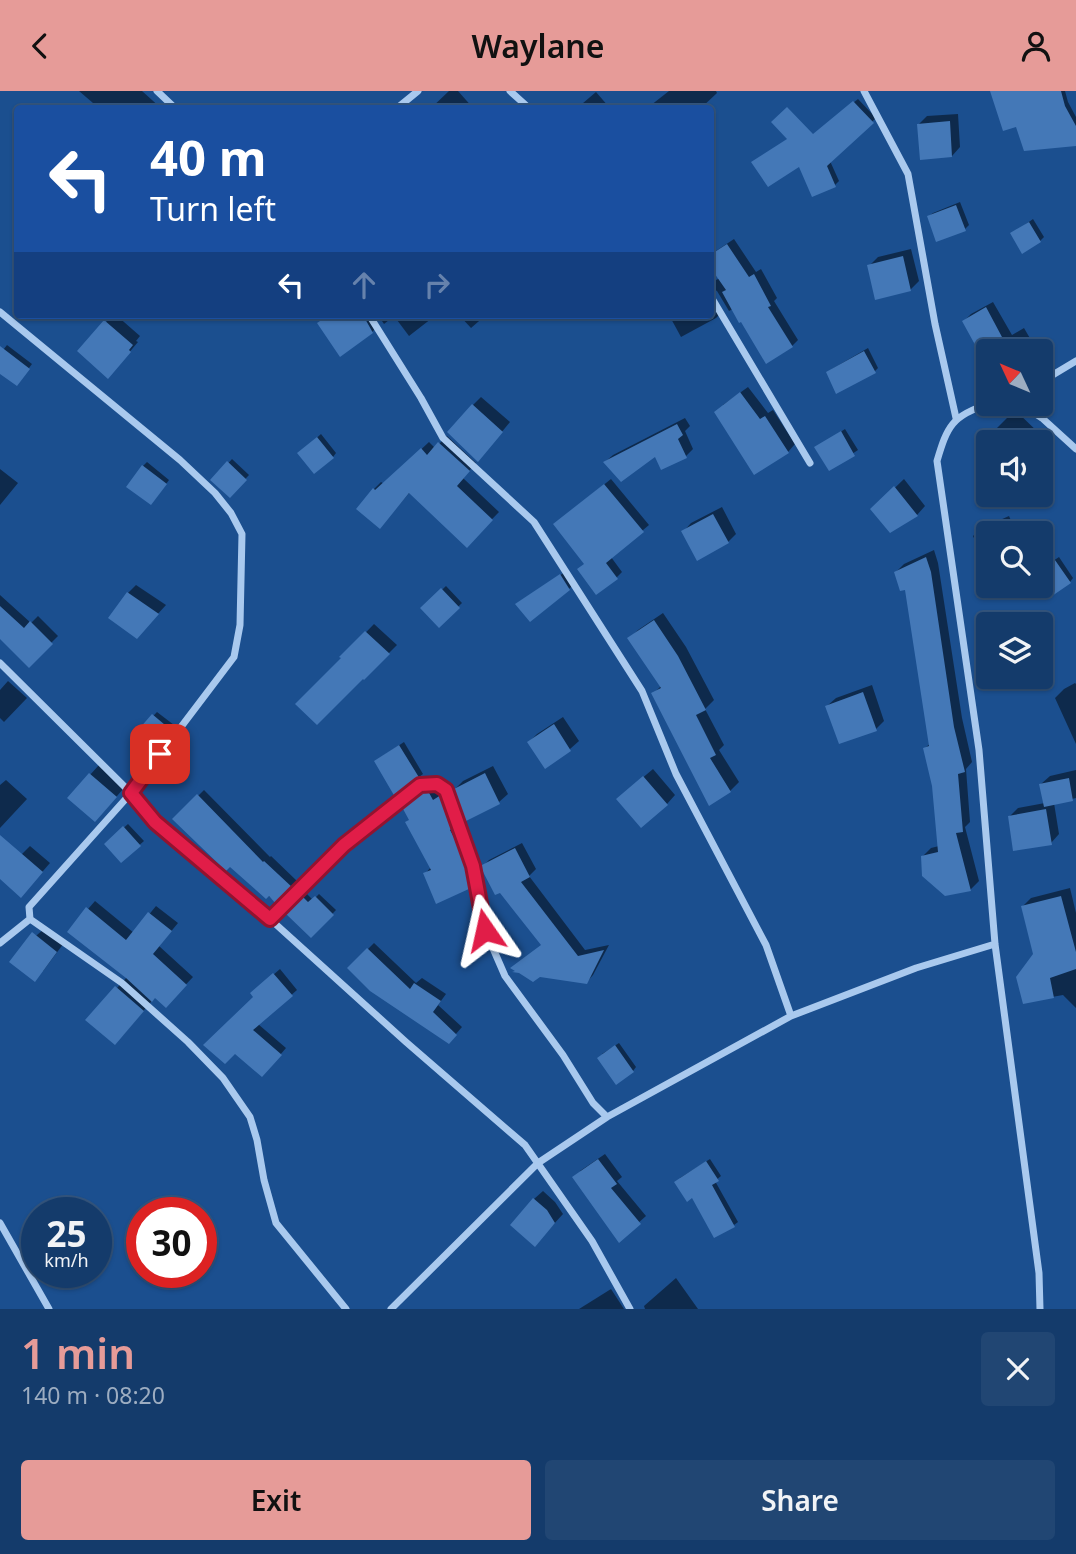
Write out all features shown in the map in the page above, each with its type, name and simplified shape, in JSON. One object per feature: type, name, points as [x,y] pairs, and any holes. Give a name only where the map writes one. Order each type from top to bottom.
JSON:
[{"type":"street","points":[[157,91],[172,105]]},
{"type":"street","points":[[402,105],[418,91]]},
{"type":"street","points":[[510,91],[526,105]]},
{"type":"street","points":[[864,91],[908,174],[935,324],[956,418]]},
{"type":"street","points":[[714,302],[810,463]]},
{"type":"street","points":[[0,312],[180,460],[215,493],[231,513],[242,534],[240,625],[234,657],[131,793],[29,907],[30,919]]},
{"type":"street","points":[[372,319],[443,438],[534,522],[642,691],[676,774],[766,945],[792,1016]]},
{"type":"street","points":[[1054,374],[1076,361]]},
{"type":"street","points":[[976,410],[956,418],[944,435],[937,461],[979,750],[995,944],[1039,1273],[1040,1309]]},
{"type":"street","points":[[1040,417],[1076,449]]},
{"type":"street","points":[[0,663],[131,793],[155,822],[270,919],[525,1145],[592,1241],[630,1309]]},
{"type":"street","points":[[270,919],[344,845],[420,785],[437,784],[446,790],[473,866],[485,930],[505,975],[563,1055],[593,1103],[607,1117]]},
{"type":"street","points":[[0,943],[30,919]]},
{"type":"street","points":[[30,919],[122,983],[188,1042],[223,1078],[250,1117],[276,1223],[346,1309]]},
{"type":"street","points":[[391,1309],[538,1163],[607,1117],[792,1016],[916,968],[995,944]]},
{"type":"street","points":[[0,1223],[48,1309]]},
{"type":"building","points":[[990,91],[1061,91],[1065,106],[1076,126],[1076,146],[1024,151],[1016,127],[1003,131]]},
{"type":"building","points":[[853,101],[874,123],[827,166],[836,187],[812,197],[799,167],[768,187],[751,162],[787,139],[771,122],[787,107],[813,134]]},
{"type":"building","points":[[950,121],[952,157],[920,160],[917,124]]},
{"type":"building","points":[[956,205],[966,231],[936,242],[927,216]]},
{"type":"building","points":[[1029,222],[1041,242],[1022,254],[1010,233]]},
{"type":"building","points":[[727,244],[749,277],[754,274],[771,306],[768,307],[793,347],[766,364],[722,292],[726,290],[714,273],[714,252]]},
{"type":"building","points":[[903,256],[911,291],[875,300],[867,265]]},
{"type":"building","points":[[986,307],[1003,339],[976,339],[976,347],[962,321]]},
{"type":"building","points":[[323,319],[365,319],[373,333],[340,357],[317,323]]},
{"type":"building","points":[[104,320],[133,345],[129,350],[131,352],[108,379],[77,351]]},
{"type":"building","points":[[0,346],[30,369],[17,386],[0,374]]},
{"type":"building","points":[[864,351],[876,373],[836,394],[826,372]]},
{"type":"building","points":[[740,392],[760,419],[765,416],[789,453],[754,475],[714,412]]},
{"type":"building","points":[[472,404],[503,432],[478,462],[447,432]]},
{"type":"building","points":[[677,424],[683,435],[678,439],[687,458],[661,470],[655,457],[621,482],[603,462]]},
{"type":"building","points":[[841,431],[855,456],[829,471],[814,447]]},
{"type":"building","points":[[317,437],[334,458],[314,474],[297,453]]},
{"type":"building","points":[[438,442],[470,471],[457,486],[493,520],[467,548],[409,493],[380,529],[356,509],[373,488],[375,490],[421,448],[427,455]]},
{"type":"building","points":[[227,461],[247,480],[230,498],[210,480]]},
{"type":"building","points":[[142,465],[167,484],[151,505],[126,487]]},
{"type":"building","points":[[604,484],[644,532],[606,563],[618,579],[596,595],[577,569],[584,564],[553,524]]},
{"type":"building","points":[[894,486],[918,516],[890,533],[870,509]]},
{"type":"building","points":[[713,514],[729,543],[697,561],[681,531]]},
{"type":"building","points":[[926,557],[931,572],[954,727],[965,772],[958,774],[963,832],[956,833],[971,891],[945,896],[922,876],[921,856],[938,852],[932,786],[923,748],[929,746],[905,590],[900,591],[894,572]]},
{"type":"building","points":[[1053,557],[1071,583],[1053,595]]},
{"type":"building","points":[[560,574],[570,590],[530,622],[515,604]]},
{"type":"building","points":[[441,588],[460,608],[439,628],[420,608]]},
{"type":"building","points":[[127,592],[159,614],[137,639],[108,618]]},
{"type":"building","points":[[0,606],[24,628],[30,621],[53,644],[29,668],[0,639]]},
{"type":"building","points":[[654,620],[678,656],[706,710],[696,715],[716,755],[710,758],[731,792],[709,806],[651,693],[661,688],[627,638]]},
{"type":"building","points":[[365,631],[390,654],[317,725],[295,704]]},
{"type":"building","points":[[863,692],[877,731],[839,744],[825,706]]},
{"type":"building","points":[[152,714],[171,730],[151,755],[132,737]]},
{"type":"building","points":[[554,724],[571,751],[545,769],[527,742]]},
{"type":"building","points":[[399,745],[420,779],[395,797],[374,761]]},
{"type":"building","points":[[89,773],[117,797],[95,822],[67,798]]},
{"type":"building","points":[[485,773],[500,804],[464,822],[452,790]]},
{"type":"building","points":[[643,776],[668,805],[641,828],[616,799]]},
{"type":"building","points":[[1069,778],[1073,801],[1044,807],[1039,784]]},
{"type":"building","points":[[422,791],[428,791],[433,800],[441,795],[453,828],[450,830],[462,852],[471,888],[436,904],[423,873],[431,870],[405,822],[409,820],[402,807]]},
{"type":"building","points":[[197,794],[263,862],[293,888],[276,904],[269,896],[266,899],[230,867],[226,871],[172,819]]},
{"type":"building","points":[[1046,809],[1052,845],[1013,851],[1008,816]]},
{"type":"building","points":[[123,826],[141,846],[121,863],[104,844]]},
{"type":"building","points":[[0,835],[43,872],[21,898],[0,879]]},
{"type":"building","points":[[515,848],[530,877],[521,882],[578,956],[604,950],[587,984],[540,977],[533,982],[519,973],[512,972],[515,971],[510,968],[541,945],[500,893],[495,895],[480,866]]},
{"type":"building","points":[[302,896],[308,902],[315,896],[334,915],[311,938],[285,913]]},
{"type":"building","points":[[1061,896],[1076,952],[1076,969],[1050,978],[1054,998],[1023,1004],[1016,977],[1033,954],[1021,906]]},
{"type":"building","points":[[86,907],[126,940],[148,912],[172,931],[153,954],[187,985],[166,1008],[155,998],[152,1002],[67,932]]},
{"type":"building","points":[[32,932],[57,952],[35,982],[9,962]]},
{"type":"building","points":[[367,948],[410,989],[414,983],[441,1001],[433,1012],[457,1035],[449,1044],[370,991],[347,968]]},
{"type":"building","points":[[273,973],[293,996],[253,1030],[282,1055],[262,1077],[235,1054],[225,1064],[203,1045],[253,997],[250,993]]},
{"type":"building","points":[[115,986],[144,1011],[115,1045],[85,1020]]},
{"type":"building","points":[[615,1045],[634,1072],[616,1085],[597,1058]]},
{"type":"building","points":[[598,1159],[617,1184],[611,1188],[641,1224],[619,1243],[572,1177]]},
{"type":"building","points":[[706,1161],[719,1181],[712,1185],[735,1227],[714,1238],[692,1198],[687,1202],[674,1182]]},
{"type":"building","points":[[533,1198],[547,1210],[555,1223],[535,1247],[510,1225]]},
{"type":"route","points":[[160,754],[131,793],[155,822],[270,919],[344,845],[420,785],[437,784],[446,790],[473,866],[485,930]]}]
